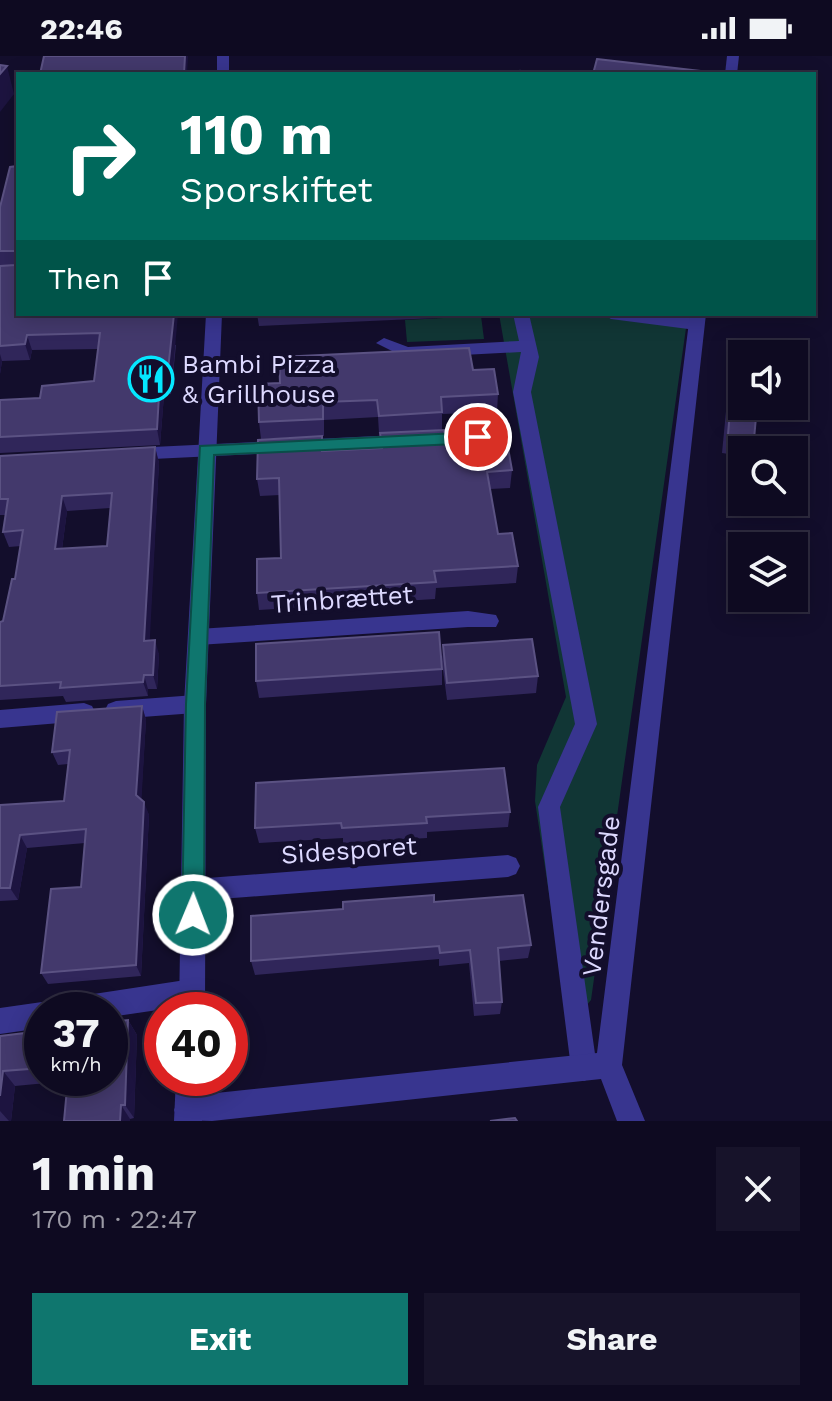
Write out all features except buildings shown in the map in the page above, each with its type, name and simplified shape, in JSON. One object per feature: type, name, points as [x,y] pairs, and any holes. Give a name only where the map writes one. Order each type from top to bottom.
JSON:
[{"type":"street","points":[[192,992],[195,704],[214,316]]},
{"type":"street","points":[[521,316],[531,357],[522,392],[586,724],[549,807],[597,1066],[631,1121]]},
{"type":"street","points":[[640,316],[697,320]]},
{"type":"street","name":"Vendersgade","points":[[597,1066],[697,320]]},
{"type":"street","points":[[384,343],[406,353],[528,346]]},
{"type":"street","points":[[111,455],[478,437]]},
{"type":"street","name":"Trinbrættet","points":[[198,637],[468,619],[489,621]]},
{"type":"street","points":[[0,719],[195,704]]},
{"type":"street","name":"Sidesporet","points":[[194,890],[508,866]]},
{"type":"street","points":[[0,1021],[24,1018]]},
{"type":"street","points":[[189,1096],[188,1116],[597,1066]]},
{"type":"green space","points":[[481,316],[484,339],[407,342],[405,320]]},
{"type":"green space","points":[[499,316],[688,316],[591,1000],[569,1026],[535,801],[537,765],[566,697]]},
{"type":"place","name":"Bambi Pizza & Grillhouse","points":[[151,379]]},
{"type":"route","points":[[193,915],[195,704],[206,450],[478,437]]}]
